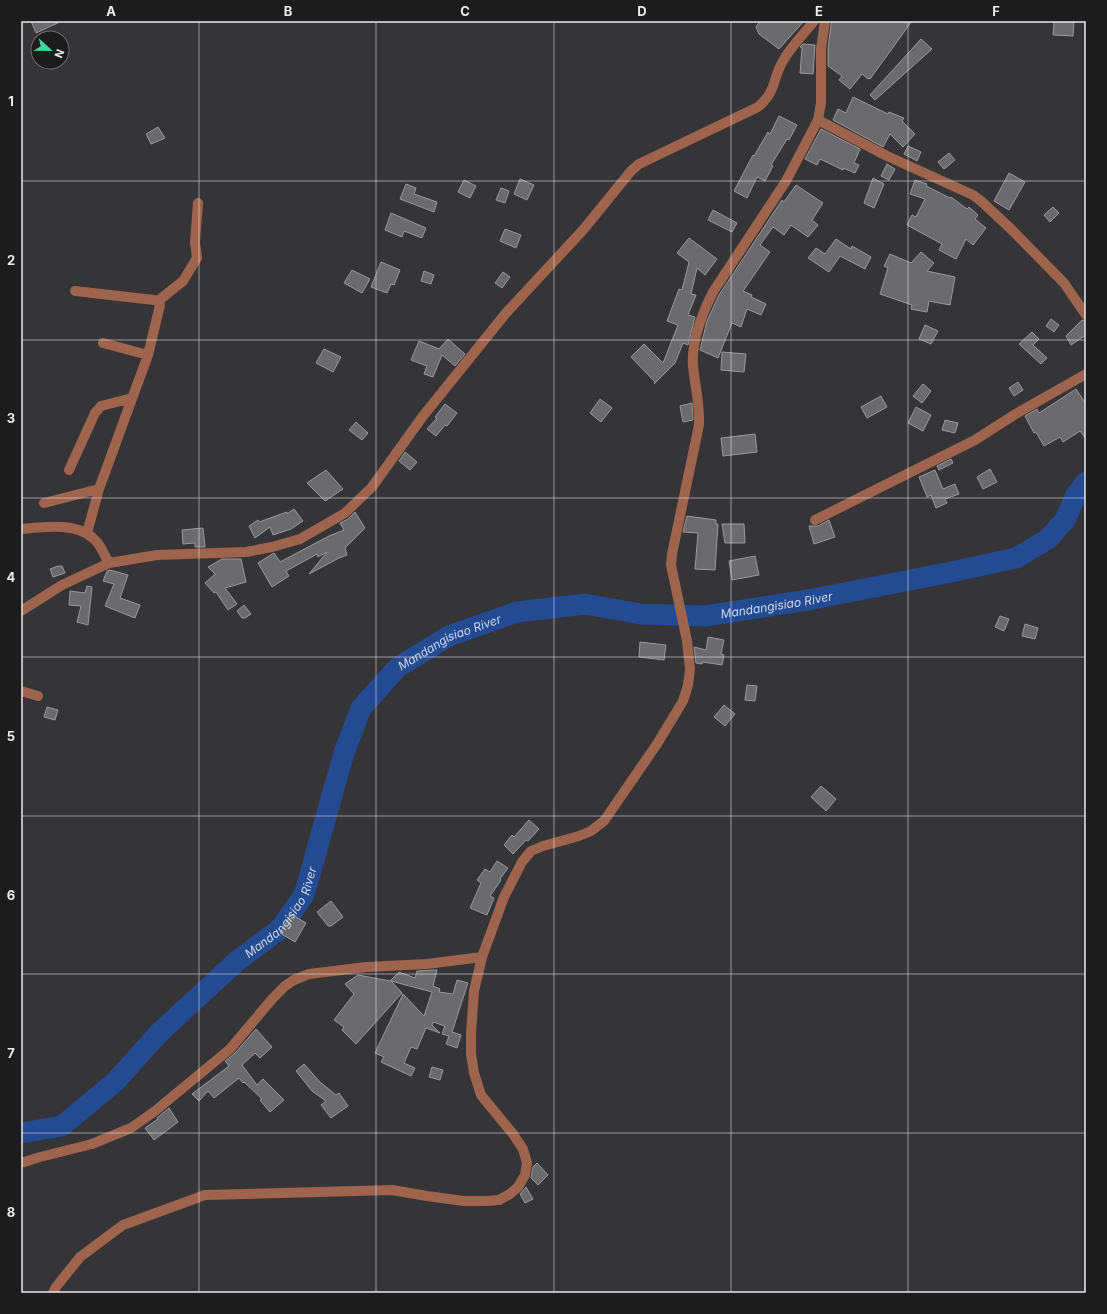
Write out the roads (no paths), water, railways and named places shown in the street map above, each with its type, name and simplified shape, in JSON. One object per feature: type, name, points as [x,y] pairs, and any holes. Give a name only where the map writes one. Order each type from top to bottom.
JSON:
[{"type":"street","points":[[21,611],[62,585],[109,563],[157,555],[246,552],[272,547],[300,539],[345,513],[372,487],[423,416],[506,313],[583,230],[630,171],[639,164],[758,107],[766,100],[772,90],[782,61],[814,21]]},
{"type":"street","points":[[53,1293],[56,1287],[80,1257],[123,1225],[205,1195],[392,1190],[464,1201],[499,1200],[510,1194],[518,1187],[525,1175],[527,1163],[523,1149],[513,1134],[481,1095],[474,1073],[471,1054],[474,991],[482,956],[504,898],[522,862],[531,851],[579,836],[591,831],[604,821],[657,744],[680,706],[688,685],[690,669],[687,642],[671,565],[699,425],[700,412],[693,365],[694,349],[704,309],[713,292],[786,181],[818,120],[821,103],[821,49],[825,21]]},
{"type":"street","points":[[818,120],[887,156],[973,195],[1011,229],[1064,283],[1086,315]]},
{"type":"street","points":[[75,291],[158,301],[183,281],[197,258],[195,242],[198,203]]},
{"type":"street","points":[[87,533],[99,489],[148,354],[160,305],[158,301]]},
{"type":"street","points":[[103,344],[148,354]]},
{"type":"street","points":[[815,520],[975,440],[1014,415],[1086,374]]},
{"type":"street","points":[[69,470],[95,413],[101,406],[132,398]]},
{"type":"street","points":[[44,504],[99,489]]},
{"type":"street","points":[[21,529],[38,527],[79,529],[87,533],[100,546],[109,563]]},
{"type":"street","points":[[21,691],[38,696]]},
{"type":"street","points":[[21,1163],[92,1144],[131,1128],[155,1111],[230,1049],[273,998],[285,986],[294,980],[309,974],[427,964],[482,956]]},
{"type":"waterway","name":"Mandangisiao River","points":[[21,1133],[62,1126],[116,1081],[158,1034],[237,961],[280,929],[304,895],[344,753],[361,708],[398,667],[449,636],[517,612],[585,604],[641,614],[705,616],[808,600],[1016,558],[1048,539],[1065,520],[1076,495],[1086,482]]}]
